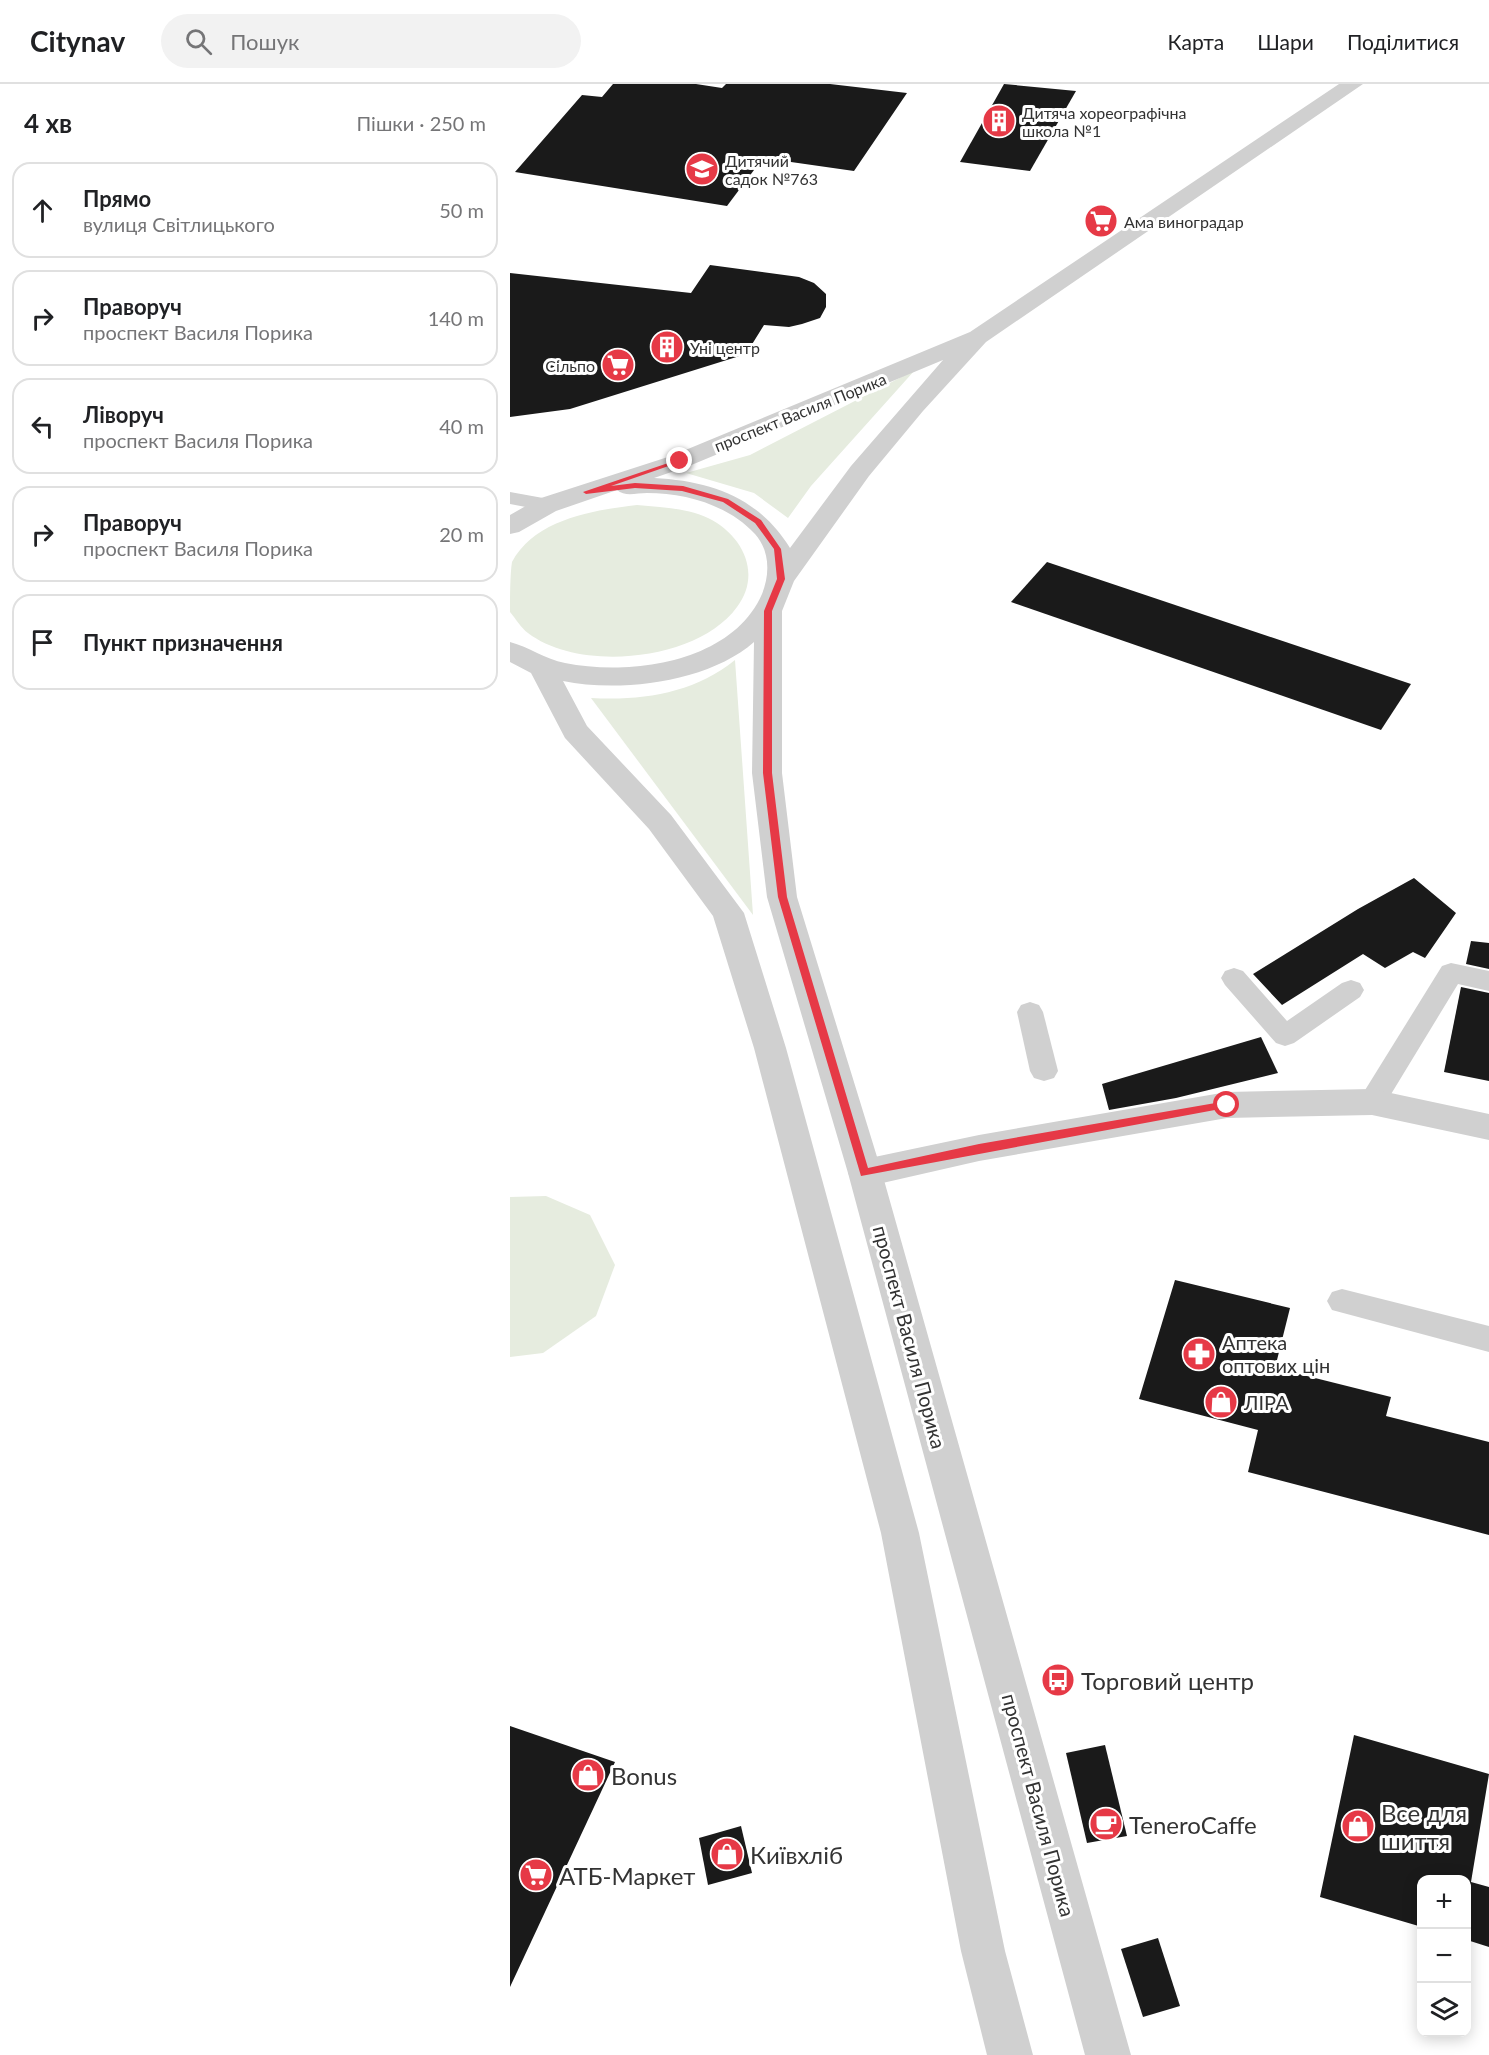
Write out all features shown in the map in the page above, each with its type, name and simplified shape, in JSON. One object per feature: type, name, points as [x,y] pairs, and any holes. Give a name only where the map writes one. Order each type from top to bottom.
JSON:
[{"type":"street","name":"проспект Василя Порика","points":[[510,526],[547,505],[690,457],[978,337],[1353,84]]},
{"type":"street","name":"проспект Василя Порика","points":[[510,651],[542,667],[591,676],[645,675],[696,662],[739,640],[775,595],[860,471],[914,406],[978,337]]},
{"type":"street","name":"проспект Василя Порика","points":[[586,492],[635,485],[683,488],[725,501],[758,522],[777,549],[767,773],[782,897],[865,1173],[1108,2055]]},
{"type":"street","points":[[542,667],[575,731],[660,822],[728,912],[770,1048],[900,1533],[983,1951],[1010,2055]]},
{"type":"street","points":[[865,1173],[979,1148],[1227,1105],[1372,1102],[1489,1127]]},
{"type":"lane","points":[[510,498],[547,505]]},
{"type":"lane","points":[[1372,1102],[1451,973],[1489,981]]},
{"type":"lane","points":[[1234,978],[1285,1036],[1352,990]]},
{"type":"lane","points":[[1030,1012],[1044,1071]]},
{"type":"lane","points":[[1342,1301],[1489,1339]]},
{"type":"shaded area","points":[[915,370],[811,486],[788,518],[754,493],[686,473],[750,455]]},
{"type":"shaded area","points":[[637,505],[691,512],[708,518],[731,534],[745,556],[748,569],[748,582],[737,607],[719,625],[695,639],[667,650],[637,655],[607,657],[577,653],[550,646],[525,631],[510,612],[512,562],[522,547],[550,526],[567,519]]},
{"type":"shaded area","points":[[735,660],[753,915],[591,698],[630,698],[667,692],[703,680]]},
{"type":"shaded area","points":[[546,1196],[590,1215],[615,1265],[596,1316],[543,1353],[510,1357],[510,1197]]},
{"type":"building","points":[[613,84],[696,84],[722,88],[726,84],[830,84],[907,93],[854,171],[763,158],[727,206],[515,172],[582,95],[602,97]]},
{"type":"building","name":"Дитяча хореографічна школа №1","points":[[1004,84],[1076,91],[1030,171],[960,162]]},
{"type":"building","name":"Уні центр","points":[[710,265],[799,277],[814,283],[826,294],[826,307],[820,318],[802,324],[789,327],[764,325],[746,354],[570,409],[510,417],[510,273],[691,293]]},
{"type":"building","points":[[1047,562],[1411,684],[1381,730],[1011,602]]},
{"type":"building","points":[[1414,878],[1456,913],[1425,958],[1413,952],[1385,968],[1363,954],[1282,1005],[1253,974],[1358,909]]},
{"type":"building","points":[[1471,941],[1489,943],[1489,969],[1466,964]]},
{"type":"building","points":[[1461,987],[1489,993],[1489,1081],[1444,1072]]},
{"type":"building","points":[[1261,1037],[1278,1073],[1176,1098],[1109,1110],[1102,1084]]},
{"type":"building","points":[[1175,1280],[1290,1308],[1275,1368],[1391,1397],[1386,1416],[1489,1442],[1489,1535],[1248,1472],[1258,1430],[1139,1399]]},
{"type":"building","name":"АТБ-Маркет","points":[[510,1726],[615,1762],[510,1987]]},
{"type":"building","points":[[1354,1735],[1489,1774],[1471,1882],[1471,1875],[1417,1875],[1417,1926],[1320,1897]]},
{"type":"building","points":[[1105,1745],[1127,1836],[1087,1843],[1066,1753]]},
{"type":"building","points":[[741,1826],[752,1873],[708,1885],[699,1838]]},
{"type":"building","points":[[1471,1882],[1489,1887],[1489,1947],[1471,1941]]},
{"type":"building","points":[[1158,1938],[1180,2006],[1143,2017],[1121,1949]]},
{"type":"place","name":"Дитяча хореографічна школа №1","points":[[999,121]]},
{"type":"place","name":"Дитячий садок №763","points":[[702,169]]},
{"type":"place","name":"Ама виноградар","points":[[1101,221]]},
{"type":"place","name":"Уні центр","points":[[667,347]]},
{"type":"place","name":"Сільпо","points":[[618,365]]},
{"type":"place","name":"Аптека оптових цін","points":[[1199,1354]]},
{"type":"place","name":"ЛІРА","points":[[1221,1402]]},
{"type":"place","name":"Торговий центр","points":[[1058,1680]]},
{"type":"place","name":"Bonus","points":[[588,1775]]},
{"type":"place","name":"TeneroCaffe","points":[[1106,1824]]},
{"type":"place","name":"Все для шиття","points":[[1358,1826]]},
{"type":"place","name":"Київхліб","points":[[727,1854]]},
{"type":"place","name":"АТБ-Маркет","points":[[536,1875]]},
{"type":"route","points":[[680,461],[586,492],[635,485],[683,488],[725,501],[758,522],[777,549],[781,579],[768,611],[767,773],[782,897],[865,1173],[979,1148],[1227,1105]]}]
